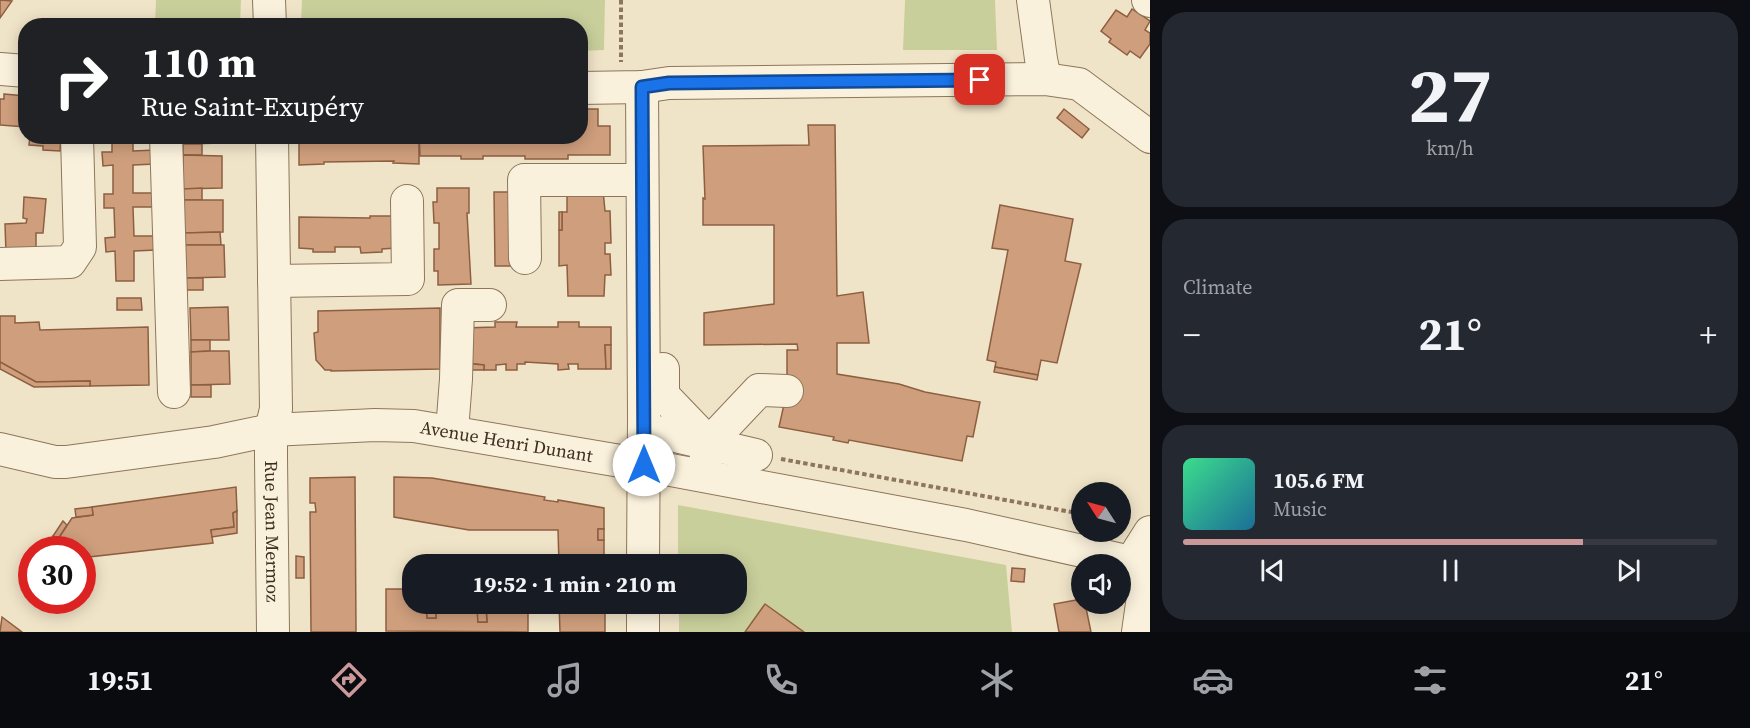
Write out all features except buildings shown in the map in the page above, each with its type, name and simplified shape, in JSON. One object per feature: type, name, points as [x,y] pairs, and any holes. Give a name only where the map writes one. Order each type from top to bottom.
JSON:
[{"type":"street","points":[[269,0],[270,18]]},
{"type":"street","points":[[1033,0],[1045,79]]},
{"type":"street","points":[[0,69],[18,70]]},
{"type":"street","points":[[588,87],[649,77],[669,83],[870,69],[1045,79],[1079,84],[1150,136]]},
{"type":"street","points":[[642,554],[644,465],[641,180],[649,77]]},
{"type":"street","points":[[0,264],[70,262],[80,247],[77,144]]},
{"type":"street","points":[[166,144],[174,392]]},
{"type":"street","name":"Rue Jean Mermoz","points":[[272,144],[276,409],[271,430],[273,632]]},
{"type":"street","points":[[525,258],[524,180],[641,180]]},
{"type":"street","points":[[274,281],[408,279],[407,201]]},
{"type":"street","points":[[452,431],[458,305],[490,305]]},
{"type":"street","points":[[661,386],[707,452]]},
{"type":"street","points":[[707,452],[759,390],[787,391]]},
{"type":"street","name":"Avenue Henri Dunant","points":[[0,449],[55,462],[80,461],[214,442],[271,430],[375,424],[414,426],[644,465],[966,525],[1143,566]]},
{"type":"street","points":[[658,432],[707,452],[756,455]]},
{"type":"street","points":[[1138,632],[1143,566],[1150,532]]},
{"type":"street","points":[[643,614],[643,632]]},
{"type":"path","points":[[614,63],[621,62],[621,0]]},
{"type":"path","points":[[756,455],[1071,512]]},
{"type":"green space","points":[[156,0],[241,0],[240,18],[155,18]]},
{"type":"green space","points":[[302,0],[605,0],[604,50],[588,51],[588,18],[301,18]]},
{"type":"green space","points":[[905,0],[995,0],[997,50],[903,50]]},
{"type":"green space","points":[[678,505],[1006,565],[1012,632],[679,632],[679,614],[747,614],[747,554],[678,554]]},
{"type":"route","points":[[644,465],[642,87],[669,83],[980,80]]}]
